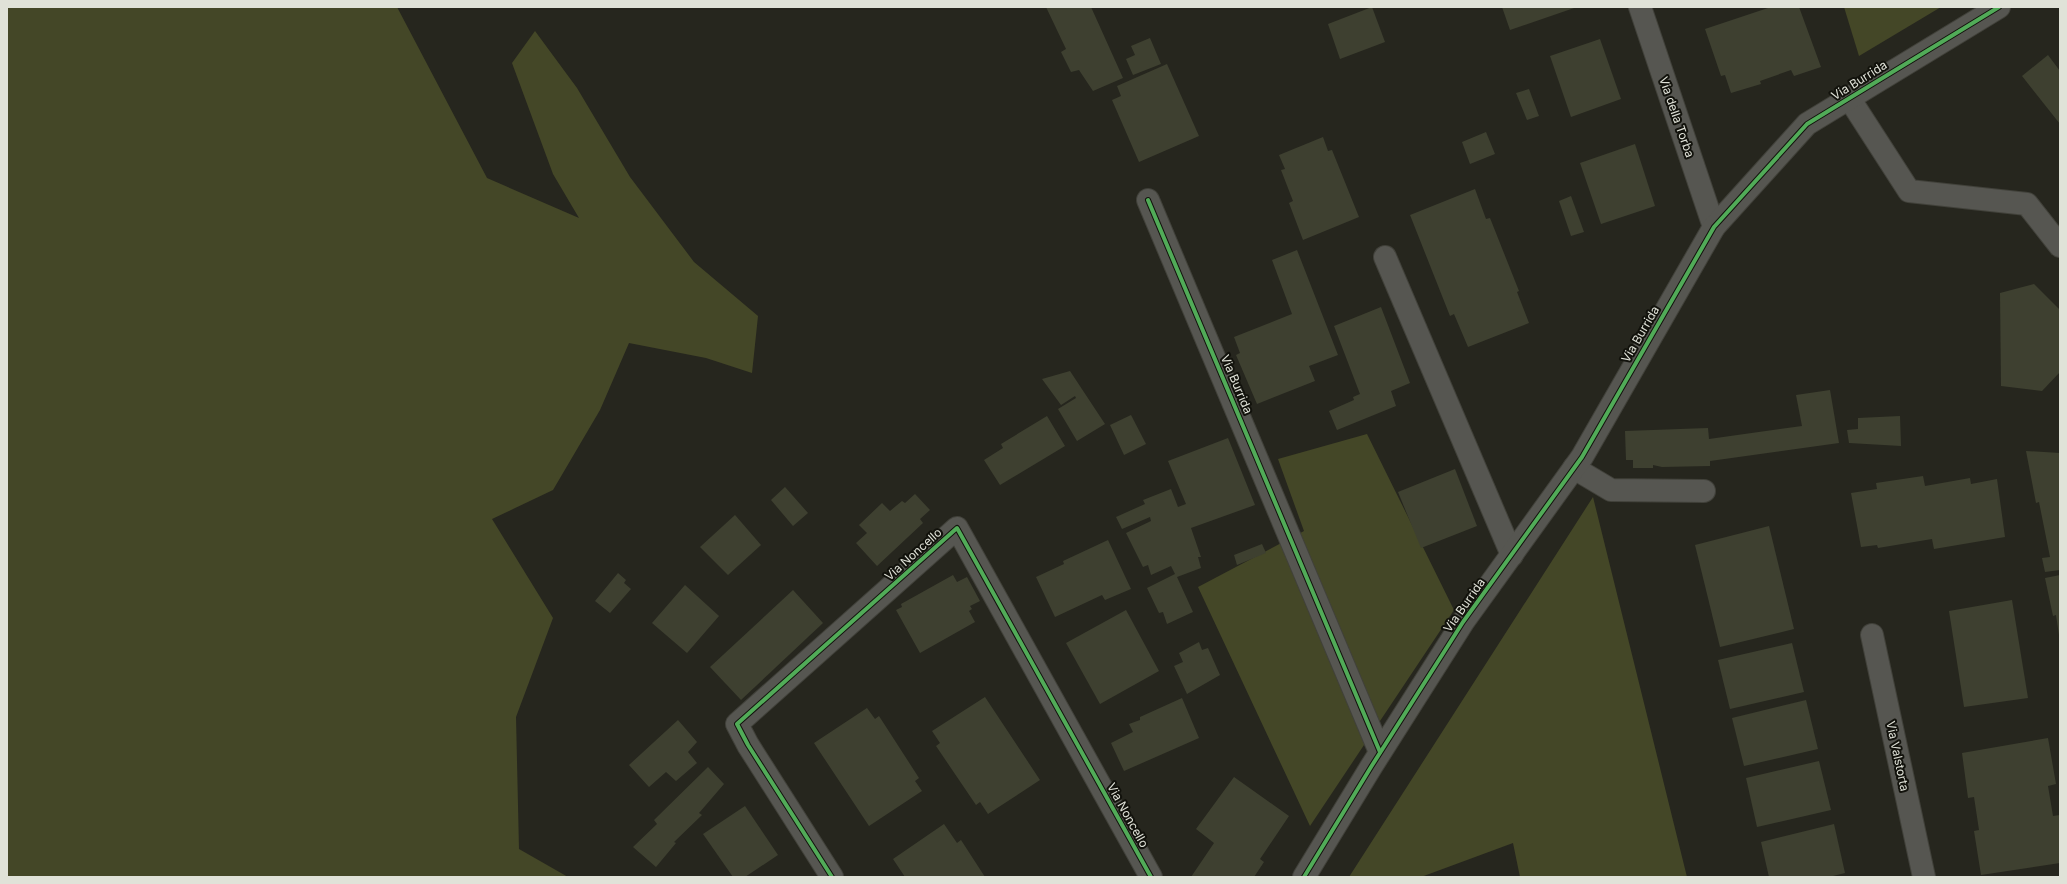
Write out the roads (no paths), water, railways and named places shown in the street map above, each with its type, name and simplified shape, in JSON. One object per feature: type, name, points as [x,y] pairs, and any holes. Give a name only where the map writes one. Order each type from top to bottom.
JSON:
[{"type":"street","name":"Via della Torba","points":[[1640,7],[1714,227]]},
{"type":"street","name":"Via Burrida","points":[[1304,877],[1380,752],[1463,622],[1574,468],[1714,227],[1807,124],[1999,7]]},
{"type":"street","points":[[1849,98],[1910,191],[2027,204],[2060,246]]},
{"type":"street","name":"Via Burrida","points":[[1148,200],[1380,752]]},
{"type":"street","points":[[1385,257],[1512,555]]},
{"type":"street","points":[[1574,468],[1610,490],[1704,491]]},
{"type":"street","name":"Via Noncello","points":[[832,877],[748,745],[737,724],[957,528],[1150,877]]},
{"type":"street","name":"Via Valstorta","points":[[1872,635],[1924,877]]}]
